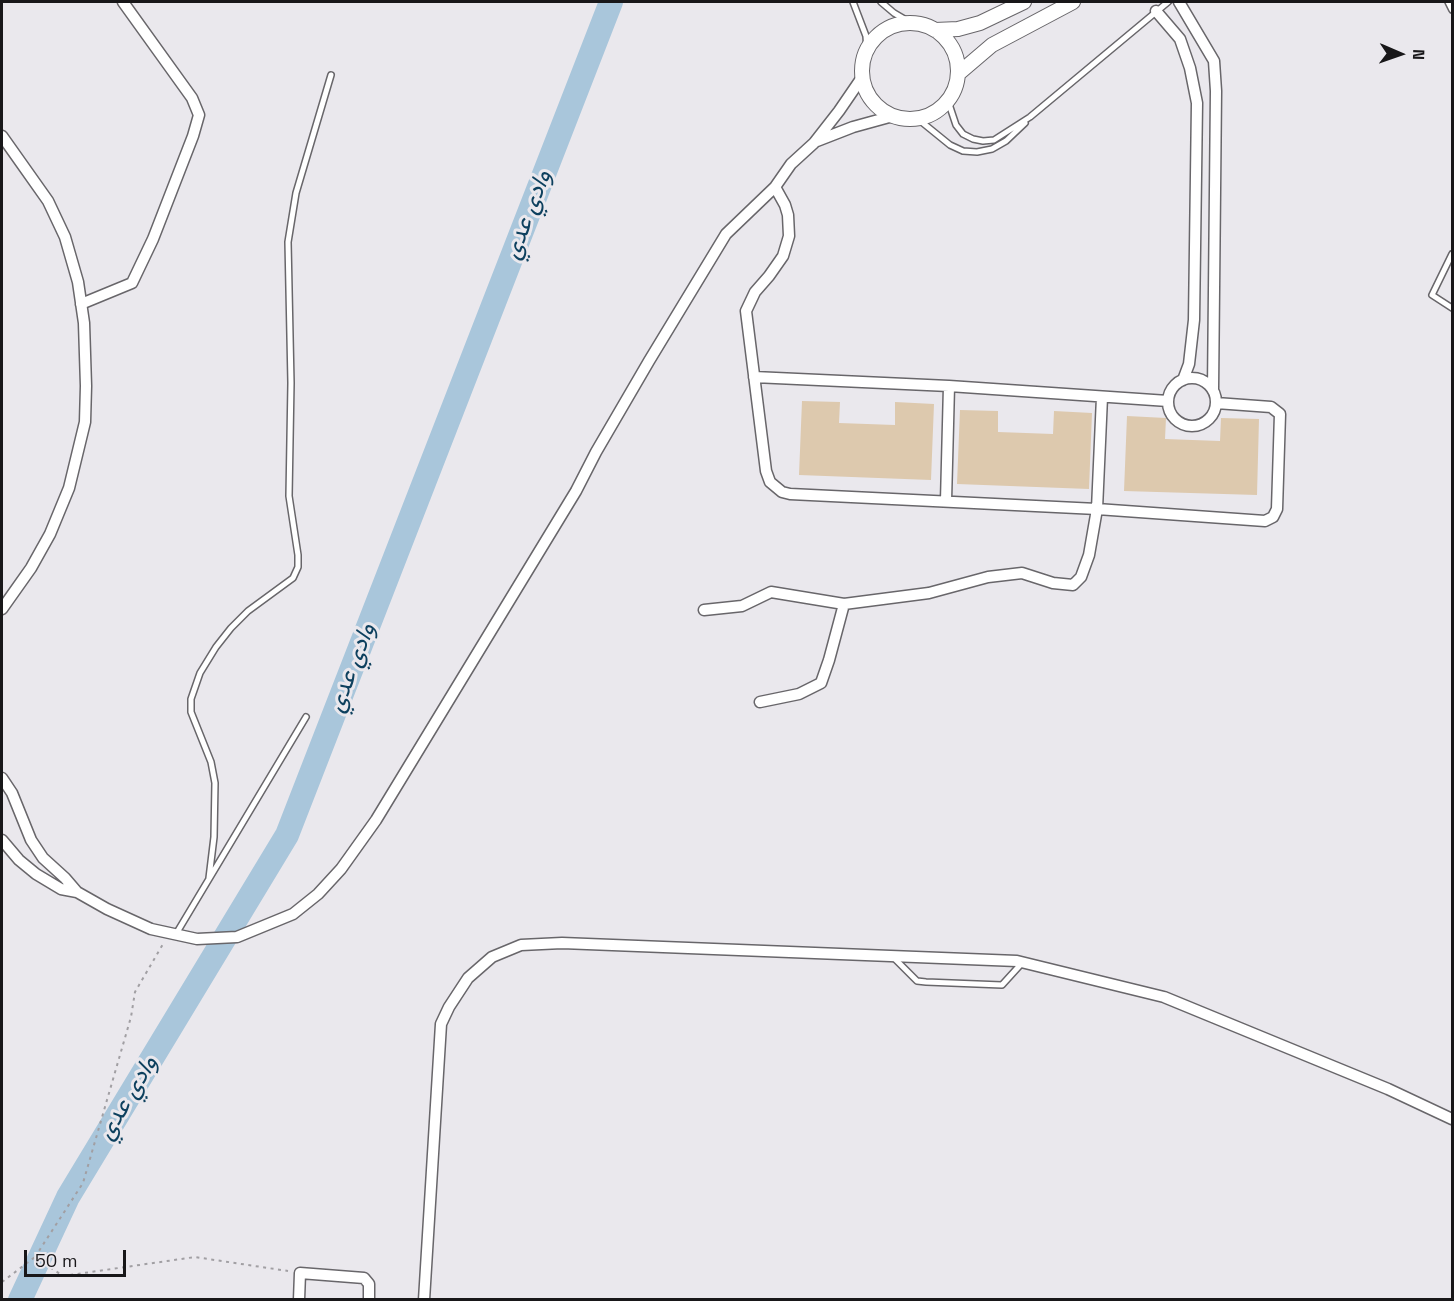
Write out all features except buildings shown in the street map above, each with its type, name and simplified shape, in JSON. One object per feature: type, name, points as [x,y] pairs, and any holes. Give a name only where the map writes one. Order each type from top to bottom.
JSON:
[{"type":"street","points":[[81,304],[132,283],[153,239],[199,115],[192,98],[123,2]]},
{"type":"street","points":[[935,30],[958,29],[980,23],[1024,2]]},
{"type":"street","points":[[958,74],[992,45],[1073,2]]},
{"type":"street","points":[[1179,2],[1214,61],[1216,91],[1212,390],[1216,403],[1215,409],[1207,420],[1194,426],[1181,423],[1169,407],[1168,401],[1173,388],[1183,380],[1190,378],[1203,380],[1212,390]]},
{"type":"street","points":[[1156,11],[1180,39],[1190,68],[1197,103],[1194,320],[1189,364],[1183,380]]},
{"type":"street","points":[[911,22],[924,24],[946,38],[957,61],[958,74],[955,88],[948,101],[930,115],[905,119],[882,110],[872,100],[866,89],[863,63],[874,39],[885,30],[911,22]]},
{"type":"street","points":[[2,840],[19,860],[36,874],[61,889],[77,892],[152,929],[197,939],[237,937],[293,914],[318,894],[341,869],[376,820],[576,491],[596,452],[726,234],[775,187],[791,164],[814,143],[863,76]]},
{"type":"street","points":[[814,143],[853,127],[893,116]]},
{"type":"street","points":[[2,136],[48,201],[65,237],[78,282],[84,322],[86,365],[85,422],[69,488],[50,534],[31,568],[2,609]]},
{"type":"street","points":[[775,187],[788,215],[789,236],[783,256],[755,292],[746,311],[766,471],[770,482],[776,488],[790,495],[1097,509],[1265,521],[1273,517],[1277,508],[1280,414],[1271,407],[1216,403]]},
{"type":"street","points":[[754,376],[1168,401]]},
{"type":"street","points":[[946,501],[949,386]]},
{"type":"street","points":[[704,610],[742,606],[771,592],[844,604],[929,593],[988,577],[1022,573],[1053,583],[1073,585],[1081,577],[1089,555],[1097,509],[1102,397]]},
{"type":"street","points":[[760,702],[799,694],[821,682],[844,604]]},
{"type":"street","points":[[2,778],[12,793],[31,840],[44,858],[77,892]]},
{"type":"street","points":[[424,1299],[441,1024],[468,978],[492,957],[521,945],[554,943],[1023,962],[1164,997],[1398,1093],[1452,1119]]},
{"type":"street","points":[[298,1299],[300,1273],[364,1278],[369,1284],[369,1299]]},
{"type":"lane","points":[[853,2],[866,36],[867,51]]},
{"type":"lane","points":[[881,2],[894,13],[911,22]]},
{"type":"lane","points":[[948,101],[956,125],[963,134],[983,141],[994,140],[1030,117],[1168,2]]},
{"type":"lane","points":[[1448,2],[1452,10]]},
{"type":"lane","points":[[209,878],[214,837],[215,783],[211,762],[191,712],[191,699],[200,673],[231,628],[248,611],[293,578],[298,567],[289,496],[291,383],[288,242],[296,193],[331,75]]},
{"type":"lane","points":[[918,118],[950,145],[977,152],[992,149],[1006,141],[1030,117]]},
{"type":"lane","points":[[1452,254],[1432,295],[1452,308]]},
{"type":"lane","points":[[172,934],[209,878],[306,717]]},
{"type":"lane","points":[[892,956],[917,981],[926,982],[1002,985],[1023,962]]},
{"type":"path","points":[[2,1282],[34,1257],[83,1184],[131,1017],[135,992],[172,934]]},
{"type":"path","points":[[34,1257],[63,1276],[195,1257],[300,1273]]},
{"type":"waterway","name":"وادي عدي","points":[[20,1300],[68,1197],[287,835],[611,2]]}]
